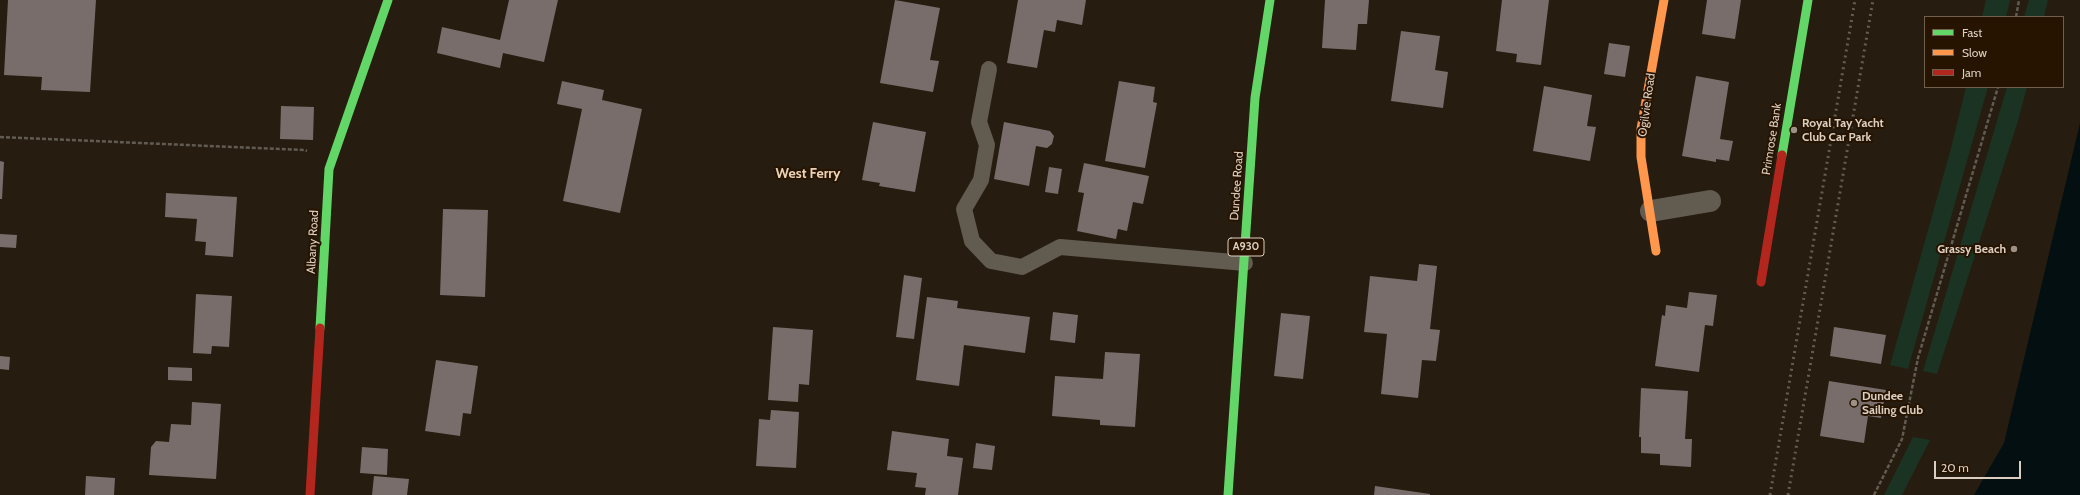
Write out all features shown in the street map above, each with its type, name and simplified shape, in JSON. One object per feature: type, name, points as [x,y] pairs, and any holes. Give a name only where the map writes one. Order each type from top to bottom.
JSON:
[{"type":"street","name":"Albany Road","points":[[310,495],[329,169],[388,0]]},
{"type":"street","name":"Dundee Road","points":[[1228,495],[1245,263],[1255,98],[1270,0]]},
{"type":"street","name":"Ogilvie Road","points":[[1656,251],[1651,211],[1641,157],[1642,129],[1664,0]]},
{"type":"street","name":"Primrose Bank","points":[[1761,282],[1808,0]]},
{"type":"street","points":[[1651,211],[1710,201]]},
{"type":"lane","points":[[989,70],[979,122],[987,145],[986,152],[981,180],[964,210],[972,241],[991,261],[1022,267],[1060,247],[1245,263]]},
{"type":"path","points":[[2016,16],[2020,0]]},
{"type":"path","points":[[1874,495],[1902,439],[1918,358],[1998,88]]},
{"type":"path","points":[[0,137],[304,150],[329,169]]},
{"type":"green space","points":[[1986,0],[2010,0],[2006,16],[1982,16]]},
{"type":"green space","points":[[2029,0],[2048,0],[2044,16],[2024,16]]},
{"type":"green space","points":[[1966,88],[1988,88],[1908,369],[1890,365],[1950,152]]},
{"type":"green space","points":[[2007,88],[2027,88],[2018,121],[1937,374],[1923,371]]},
{"type":"green space","points":[[1913,437],[1930,440],[1902,495],[1884,495]]},
{"type":"shaded area","points":[[2080,123],[2080,495],[1974,495],[2004,443]]},
{"type":"building","points":[[8,0],[96,0],[90,92],[41,90],[42,77],[4,75]]},
{"type":"building","points":[[509,0],[558,0],[544,62],[503,53],[500,68],[437,53],[442,27],[500,40]]},
{"type":"building","points":[[895,0],[940,8],[930,60],[939,61],[933,92],[880,83]]},
{"type":"building","points":[[1018,0],[1086,0],[1082,25],[1057,20],[1055,32],[1044,30],[1037,68],[1007,63]]},
{"type":"building","points":[[1325,0],[1369,0],[1367,24],[1358,24],[1356,50],[1322,48]]},
{"type":"building","points":[[1502,0],[1549,0],[1541,65],[1516,62],[1517,54],[1496,51]]},
{"type":"building","points":[[1707,0],[1741,0],[1735,39],[1702,34]]},
{"type":"building","points":[[1401,31],[1440,36],[1435,70],[1448,72],[1443,108],[1391,101]]},
{"type":"building","points":[[1609,43],[1630,46],[1625,77],[1604,74]]},
{"type":"building","points":[[1696,76],[1729,82],[1720,139],[1733,141],[1729,161],[1716,159],[1716,162],[1682,156]]},
{"type":"building","points":[[562,81],[604,90],[602,100],[642,109],[620,213],[563,201],[582,109],[557,104]]},
{"type":"building","points":[[1119,81],[1155,87],[1153,102],[1157,103],[1145,168],[1105,161]]},
{"type":"building","points":[[1544,86],[1592,95],[1587,126],[1596,127],[1590,161],[1533,151]]},
{"type":"building","points":[[281,106],[314,107],[313,140],[280,139]]},
{"type":"building","points":[[873,122],[926,132],[915,192],[879,186],[880,183],[862,180]]},
{"type":"building","points":[[1004,122],[1050,131],[1054,136],[1052,144],[1047,148],[1036,146],[1029,186],[994,179]]},
{"type":"building","points":[[0,161],[4,162],[2,199],[0,199]]},
{"type":"building","points":[[1084,163],[1149,176],[1143,204],[1133,202],[1127,231],[1118,229],[1116,239],[1077,231],[1084,193],[1078,192]]},
{"type":"building","points":[[1049,167],[1062,169],[1058,194],[1045,192]]},
{"type":"building","points":[[166,193],[237,197],[233,257],[205,255],[206,242],[195,241],[197,219],[165,217]]},
{"type":"building","points":[[443,209],[488,210],[485,297],[440,295]]},
{"type":"building","points":[[0,234],[17,235],[16,248],[0,247]]},
{"type":"building","points":[[1419,264],[1437,266],[1430,329],[1440,330],[1436,361],[1422,360],[1418,398],[1381,394],[1387,334],[1364,332],[1370,276],[1417,281]]},
{"type":"building","points":[[904,275],[922,278],[914,339],[896,337]]},
{"type":"building","points":[[1689,292],[1717,295],[1713,326],[1705,325],[1699,372],[1655,366],[1662,315],[1665,316],[1666,305],[1687,308]]},
{"type":"building","points":[[196,294],[232,296],[229,347],[212,346],[211,354],[193,353]]},
{"type":"building","points":[[927,297],[958,301],[957,308],[1030,317],[1025,353],[964,345],[959,386],[916,380]]},
{"type":"building","points":[[1053,312],[1078,315],[1075,343],[1050,340]]},
{"type":"building","points":[[1281,313],[1310,316],[1303,379],[1274,376]]},
{"type":"building","points":[[773,327],[813,330],[809,385],[799,384],[798,402],[768,400]]},
{"type":"building","points":[[1834,327],[1886,335],[1881,364],[1830,356]]},
{"type":"building","points":[[1105,352],[1140,354],[1135,427],[1100,425],[1100,420],[1052,416],[1055,376],[1103,379]]},
{"type":"building","points":[[0,356],[10,357],[9,370],[0,369]]},
{"type":"building","points":[[436,360],[478,366],[471,414],[463,413],[460,436],[425,431]]},
{"type":"building","points":[[168,367],[192,368],[192,381],[168,380]]},
{"type":"building","name":"Dundee Sailing Club","points":[[1829,381],[1886,390],[1881,418],[1868,416],[1864,443],[1820,436]]},
{"type":"building","points":[[1641,388],[1688,391],[1685,439],[1692,439],[1691,467],[1660,465],[1660,454],[1641,453],[1641,437],[1639,437]]},
{"type":"building","points":[[192,402],[221,404],[216,479],[149,475],[151,447],[156,441],[169,442],[171,424],[191,425]]},
{"type":"building","points":[[771,410],[799,412],[796,468],[756,466],[759,419],[770,420]]},
{"type":"building","points":[[892,431],[949,439],[947,456],[963,458],[958,495],[925,495],[926,488],[915,487],[917,473],[887,470]]},
{"type":"building","points":[[976,443],[995,446],[992,470],[973,468]]},
{"type":"building","points":[[362,447],[388,449],[387,475],[360,473]]},
{"type":"building","points":[[86,476],[115,478],[114,495],[85,495]]},
{"type":"building","points":[[374,476],[409,479],[407,495],[372,495]]},
{"type":"building","points":[[1375,486],[1430,494],[1430,495],[1374,495]]},
{"type":"railway","points":[[1770,495],[1855,0]]},
{"type":"railway","points":[[1788,495],[1873,0]]},
{"type":"traffic: fast","points":[[320,328],[329,169],[388,0]]},
{"type":"traffic: fast","points":[[1228,495],[1255,98],[1270,0]]},
{"type":"traffic: fast","points":[[1782,155],[1808,0]]},
{"type":"traffic: slow","points":[[1656,251],[1641,157],[1641,129],[1664,0]]},
{"type":"traffic: jam","points":[[1761,282],[1782,155]]},
{"type":"traffic: jam","points":[[310,495],[320,328]]},
{"type":"place","name":"Royal Tay Yacht Club Car Park","points":[[1794,130]]},
{"type":"place","name":"Grassy Beach","points":[[2014,249]]},
{"type":"place","name":"Dundee Sailing Club","points":[[1854,403]]},
{"type":"district","name":"West Ferry","points":[[808,174]]}]
